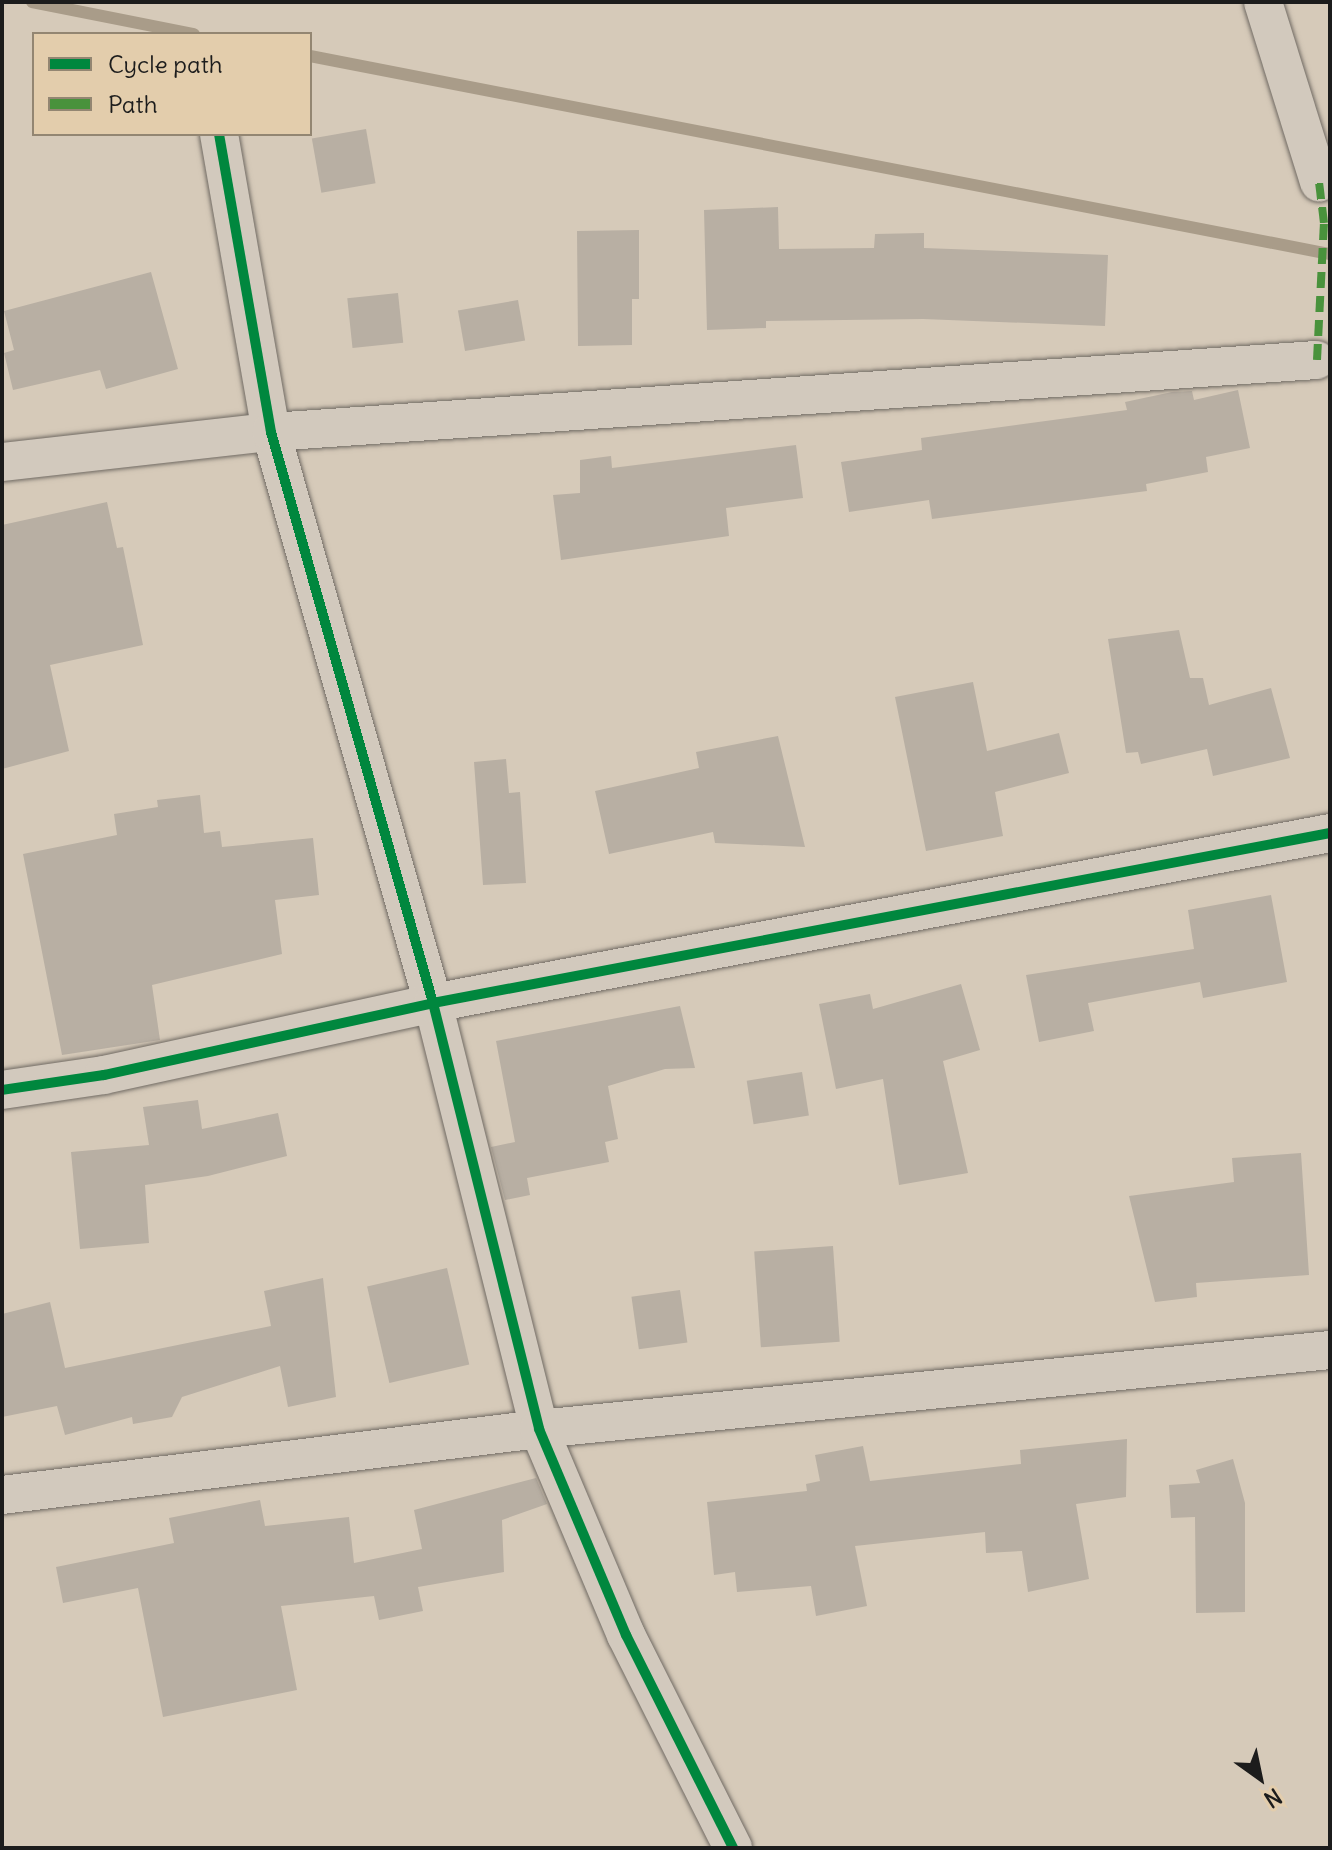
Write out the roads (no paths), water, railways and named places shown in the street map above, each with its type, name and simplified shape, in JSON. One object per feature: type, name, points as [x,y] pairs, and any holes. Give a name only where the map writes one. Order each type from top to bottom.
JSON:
[{"type":"street","points":[[1263,2],[1319,182]]},
{"type":"street","points":[[219,136],[271,432],[433,1003],[539,1429],[626,1635],[733,1848]]},
{"type":"street","points":[[2,462],[271,432],[1317,360]]},
{"type":"street","points":[[2,1090],[104,1075],[433,1003],[1330,833]]},
{"type":"street","points":[[2,1495],[539,1429],[1330,1350]]},
{"type":"waterway","points":[[32,2],[184,32]]},
{"type":"waterway","points":[[312,56],[1330,254]]}]
